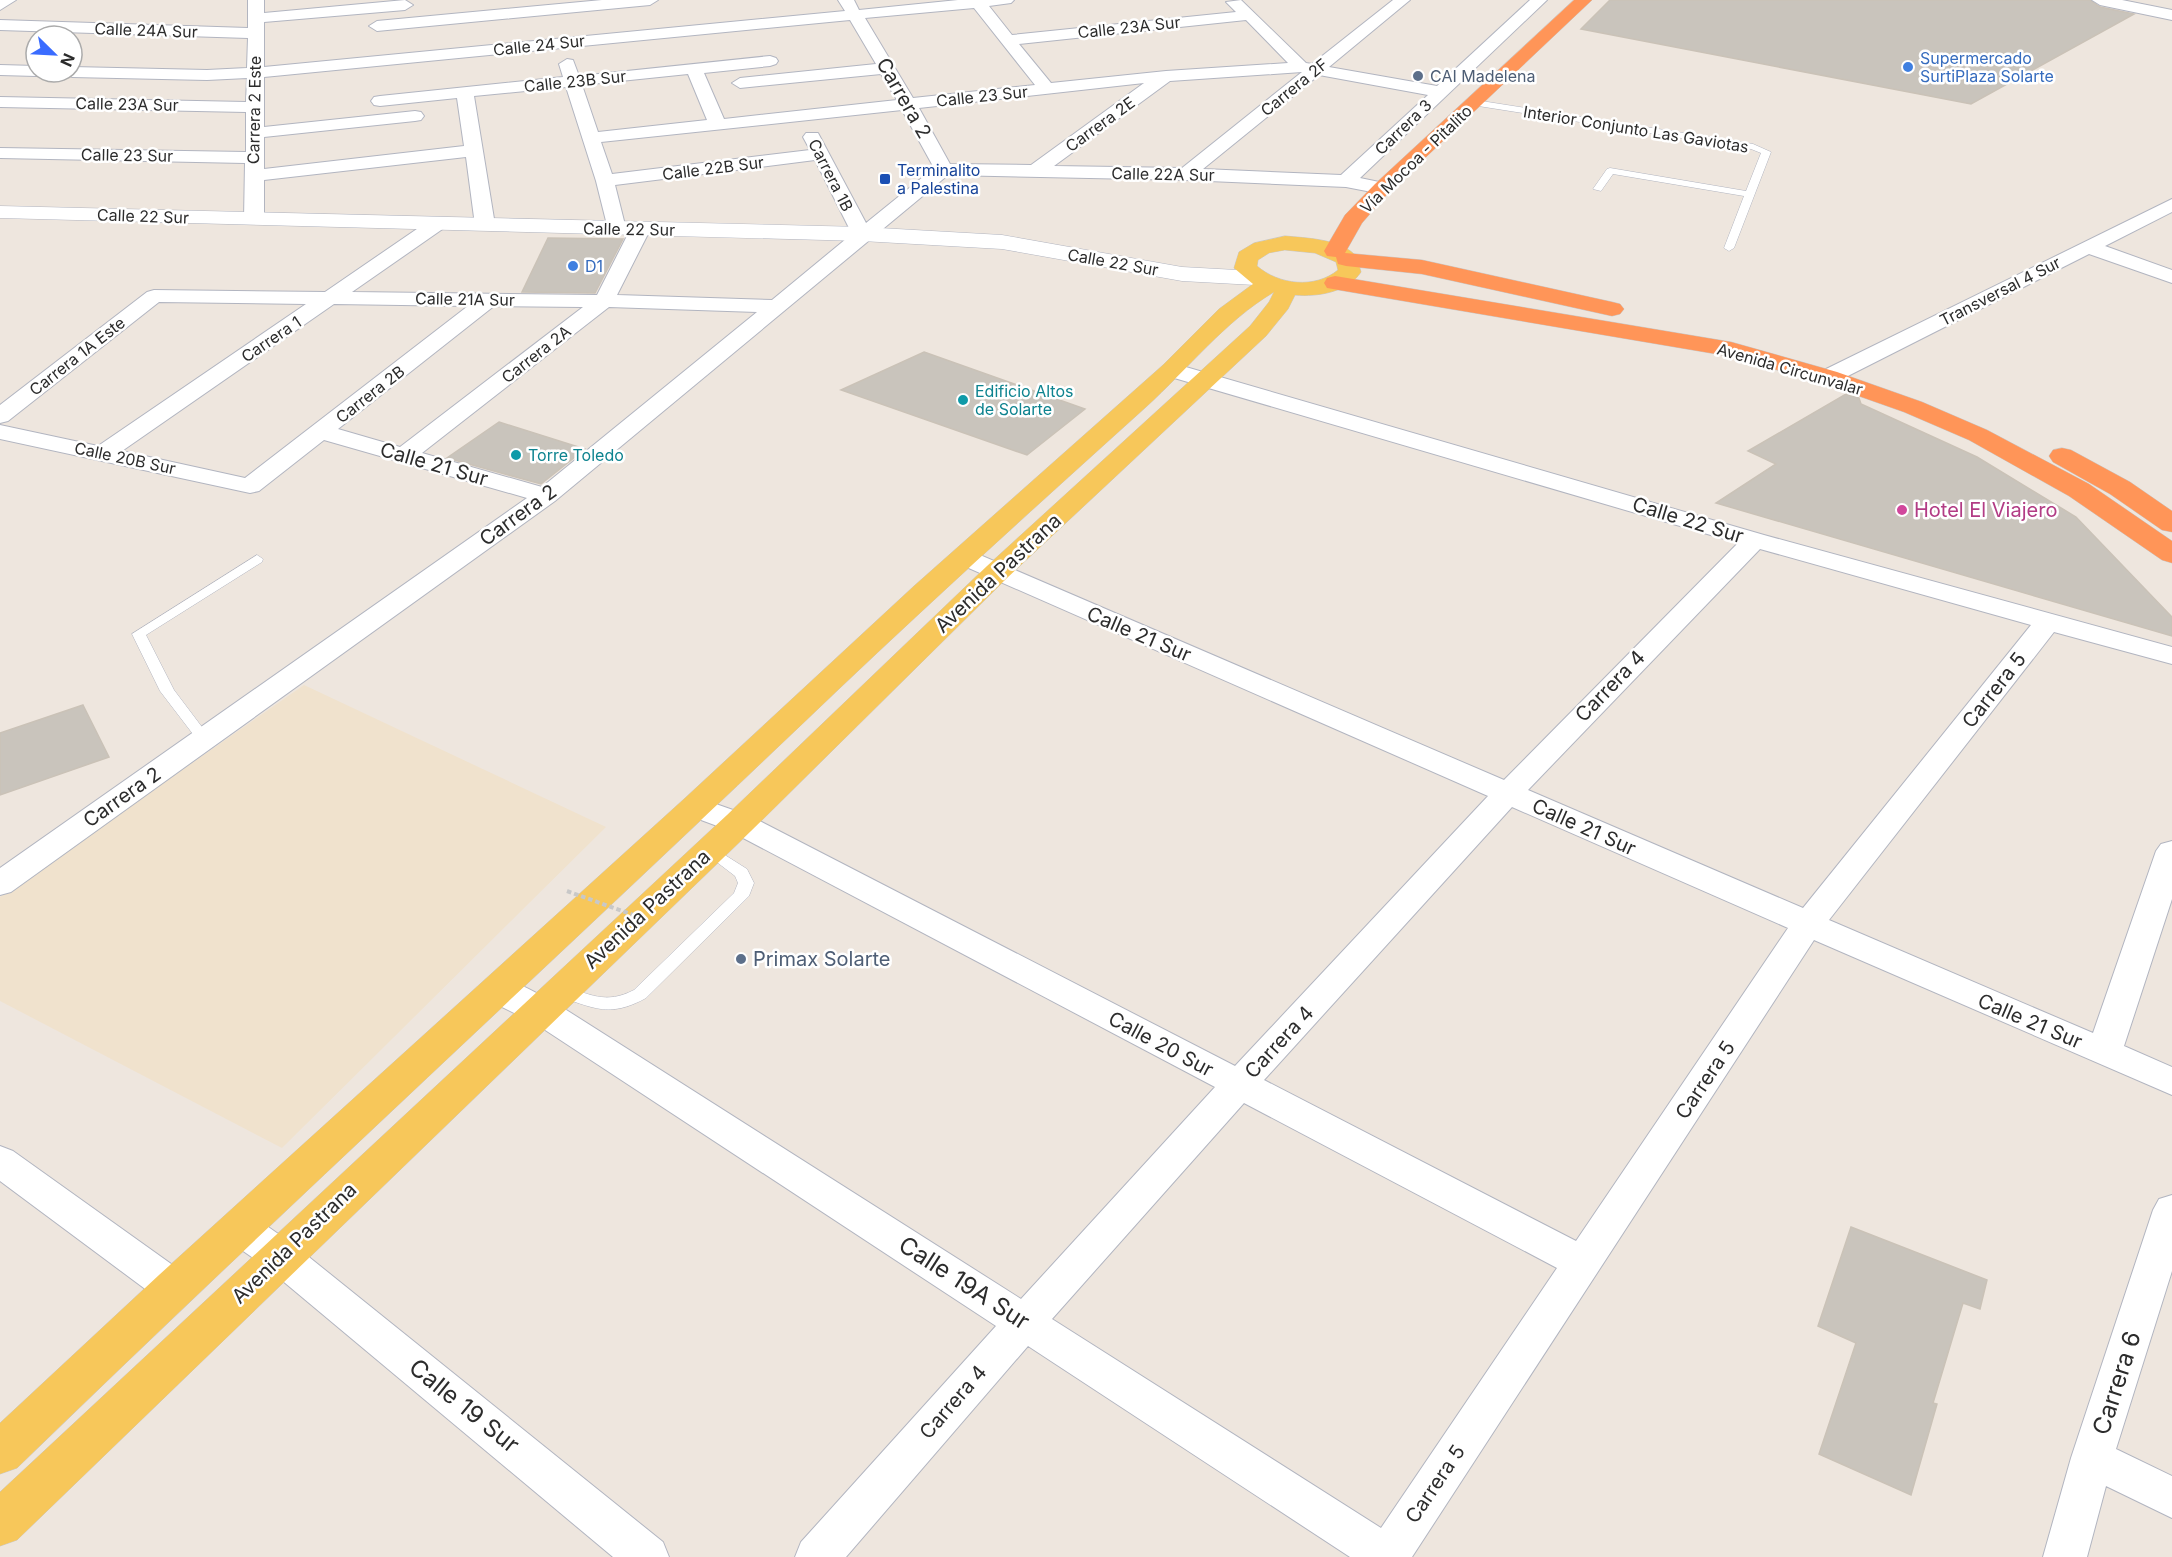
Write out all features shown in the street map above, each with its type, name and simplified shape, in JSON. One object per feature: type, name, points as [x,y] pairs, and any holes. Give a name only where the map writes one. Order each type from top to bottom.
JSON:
[{"type":"highway","name":"Vía Mocoa - Pitalito","points":[[1341,255],[1353,220],[1382,188],[1584,0]]},
{"type":"highway","points":[[1311,244],[1353,220]]},
{"type":"highway","name":"Avenida Circunvalar","points":[[1341,255],[1422,267],[1739,337],[1839,372],[1978,435],[2079,490],[2172,554]]},
{"type":"highway","name":"Avenida Circunvalar","points":[[1335,283],[1731,350],[1839,372],[1933,397],[2026,436],[2120,488],[2172,524]]},
{"type":"main road","name":"Calle 22 Sur","points":[[0,213],[862,234],[1002,242],[1182,274],[1264,279]]},
{"type":"main road","points":[[1285,243],[1311,244],[1341,255],[1350,272],[1335,283],[1313,288],[1264,279],[1247,257],[1262,248],[1285,243]]},
{"type":"main road","name":"Avenida Pastrana","points":[[0,1453],[174,1288],[696,807],[924,592],[1172,370],[1264,279],[1280,304],[1258,331],[997,572],[739,823],[0,1524]]},
{"type":"street","points":[[0,4],[8,0]]},
{"type":"street","name":"Carrera 2 Este","points":[[254,219],[256,0]]},
{"type":"street","points":[[378,43],[451,19],[551,5],[650,0]]},
{"type":"street","name":"Calle 24 Sur","points":[[84,72],[255,74],[378,43],[561,43],[751,25],[850,7],[1006,0]]},
{"type":"street","points":[[1232,0],[1308,68]]},
{"type":"street","name":"Carrera 2F","points":[[1186,174],[1308,68],[1402,0]]},
{"type":"street","name":"Carrera 3","points":[[1346,181],[1539,0]]},
{"type":"street","points":[[2100,0],[2170,14]]},
{"type":"street","points":[[446,1],[451,19]]},
{"type":"street","name":"Calle 24A Sur","points":[[0,26],[255,26],[376,7],[423,3]]},
{"type":"street","points":[[978,3],[1047,88]]},
{"type":"street","points":[[551,5],[605,182],[616,229]]},
{"type":"street","points":[[376,7],[381,120]]},
{"type":"street","name":"Carrera 2","points":[[0,884],[546,496],[862,234],[944,169],[850,7]]},
{"type":"street","points":[[742,8],[779,79]]},
{"type":"street","name":"Calle 23A Sur","points":[[1008,40],[1250,15]]},
{"type":"street","name":"Calle 23B Sur","points":[[380,101],[770,61]]},
{"type":"street","points":[[694,68],[717,124]]},
{"type":"street","points":[[701,87],[887,68]]},
{"type":"street","name":"Calle 23 Sur","points":[[592,138],[1166,76],[1308,68],[1440,92]]},
{"type":"street","points":[[0,70],[24,71]]},
{"type":"street","name":"Carrera 2E","points":[[1034,172],[1166,76]]},
{"type":"street","points":[[465,92],[485,225]]},
{"type":"street","name":"Calle 23A Sur","points":[[0,102],[254,107]]},
{"type":"street","points":[[254,133],[469,111]]},
{"type":"street","name":"Carrera 1B","points":[[801,115],[862,234]]},
{"type":"street","name":"Calle 23 Sur","points":[[0,153],[253,167],[475,150]]},
{"type":"street","name":"Calle 22B Sur","points":[[605,182],[821,154]]},
{"type":"street","name":"Calle 22A Sur","points":[[944,169],[1186,174],[1346,181],[1382,188]]},
{"type":"street","name":"Transversal 4 Sur","points":[[1839,372],[2170,207]]},
{"type":"street","name":"Carrera 1","points":[[103,453],[437,224]]},
{"type":"street","name":"Carrera 2A","points":[[404,455],[604,301],[640,230]]},
{"type":"street","points":[[2088,247],[2172,277]]},
{"type":"street","name":"Calle 21A Sur","points":[[154,296],[604,301],[776,306]]},
{"type":"street","name":"Carrera 1A Este","points":[[0,416],[154,296]]},
{"type":"street","name":"Carrera 2B","points":[[250,486],[489,300]]},
{"type":"street","name":"Calle 22 Sur","points":[[1172,370],[1207,378],[1755,540],[2172,656]]},
{"type":"street","name":"Calle 20B Sur","points":[[0,432],[250,486]]},
{"type":"street","name":"Calle 21 Sur","points":[[322,432],[546,496]]},
{"type":"street","name":"Carrera 4","points":[[817,1557],[1023,1322],[1508,794],[1755,540]]},
{"type":"street","name":"Calle 21 Sur","points":[[964,557],[2172,1082]]},
{"type":"street","name":"Carrera 5","points":[[1387,1557],[1807,925],[2048,621]]},
{"type":"street","name":"Calle 20 Sur","points":[[696,807],[739,823],[1583,1263]]},
{"type":"street","points":[[2104,1053],[2172,851]]},
{"type":"street","name":"Calle 19A Sur","points":[[498,990],[550,1001],[1023,1322],[1387,1557]]},
{"type":"street","points":[[0,1161],[174,1288]]},
{"type":"street","name":"Carrera 6","points":[[2066,1557],[2092,1458],[2172,1210]]},
{"type":"street","name":"Calle 19 Sur","points":[[240,1227],[280,1256],[647,1557]]},
{"type":"street","points":[[2092,1458],[2172,1498]]},
{"type":"lane","name":"Interior Conjunto Las Gaviotas","points":[[1474,103],[1754,147],[1766,152],[1729,248]]},
{"type":"lane","points":[[1598,189],[1610,171],[1750,194]]},
{"type":"lane","points":[[204,739],[167,691],[139,634],[257,559]]},
{"type":"lane","points":[[550,1001],[606,1005],[623,1003],[640,994],[741,896],[746,883],[741,873],[709,850]]},
{"type":"path","points":[[567,891],[647,920]]},
{"type":"shaded area","points":[[304,685],[606,827],[282,1148],[0,1001],[0,897]]},
{"type":"building","name":"Supermercado SurtiPlaza Solarte","points":[[1610,0],[2090,0],[2100,7],[2134,14],[1971,104],[1581,29]]},
{"type":"building","name":"D1","points":[[548,238],[623,239],[595,293],[522,292]]},
{"type":"building","name":"Edificio Altos de Solarte","points":[[924,352],[1085,409],[1027,455],[841,390]]},
{"type":"building","name":"Hotel El Viajero","points":[[1846,394],[1859,398],[1861,404],[1977,457],[2076,517],[2172,617],[2172,636],[1716,503],[1776,464],[1748,451]]},
{"type":"building","name":"Torre Toledo","points":[[499,422],[585,449],[541,484],[447,458]]},
{"type":"building","points":[[83,705],[109,757],[0,795],[0,733]]},
{"type":"building","points":[[1851,1227],[1987,1280],[1980,1309],[1963,1303],[1933,1403],[1937,1404],[1911,1495],[1819,1454],[1856,1343],[1818,1326]]},
{"type":"place","name":"Supermercado SurtiPlaza Solarte","points":[[1908,67]]},
{"type":"place","name":"CAI Madelena","points":[[1418,76]]},
{"type":"place","name":"Terminalito a Palestina","points":[[885,179]]},
{"type":"place","name":"D1","points":[[573,266]]},
{"type":"place","name":"Edificio Altos de Solarte","points":[[963,400]]},
{"type":"place","name":"Torre Toledo","points":[[516,455]]},
{"type":"place","name":"Hotel El Viajero","points":[[1902,510]]},
{"type":"place","name":"Primax Solarte","points":[[741,959]]}]
